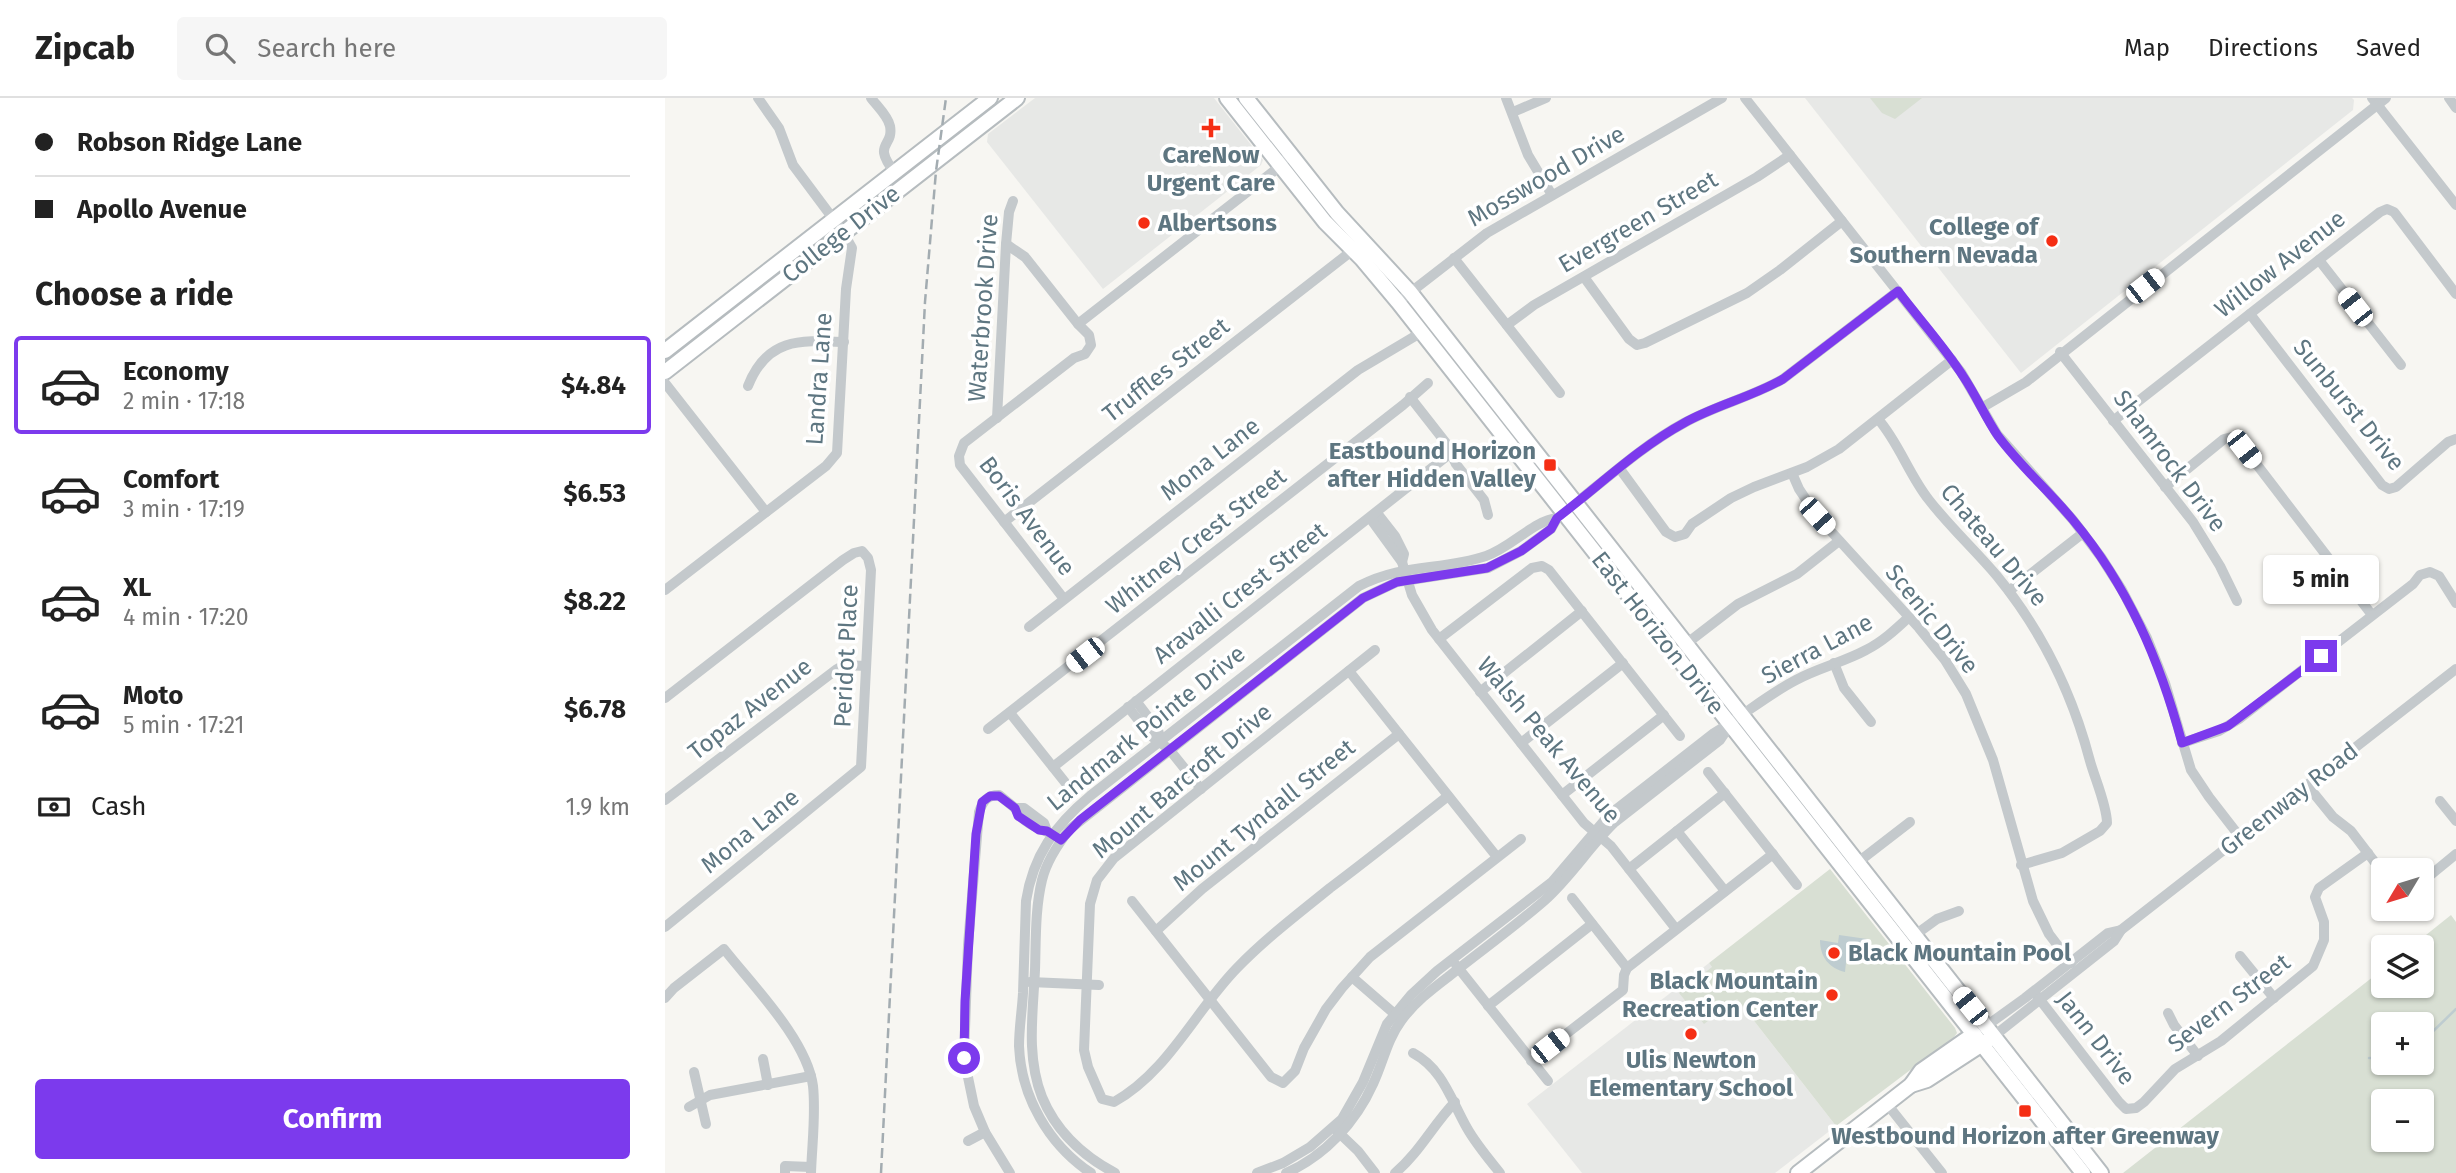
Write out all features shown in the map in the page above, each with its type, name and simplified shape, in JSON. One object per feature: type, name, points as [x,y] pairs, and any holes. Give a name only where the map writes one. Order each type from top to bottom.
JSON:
[{"type":"main road","name":"College Drive","points":[[665,372],[839,226],[895,173],[990,98]]},
{"type":"main road","name":"East Horizon Drive","points":[[1227,98],[1337,213],[1404,297],[1473,373],[1566,512],[1686,644],[1915,935],[2083,1173]]},
{"type":"main road","name":"East Horizon Drive","points":[[1246,98],[1325,222],[1404,297],[1422,332],[1566,512],[1730,725],[1845,871],[1984,1036]]},
{"type":"main road","name":"College Drive","points":[[665,351],[1010,100]]},
{"type":"main road","points":[[1422,332],[1433,336],[1457,365],[1473,373]]},
{"type":"main road","points":[[1984,1036],[2049,1117],[2065,1127],[2101,1173]]},
{"type":"main road","name":"Greenway Road","points":[[1799,1173],[1910,1085],[1927,1080],[1984,1036]]},
{"type":"street","points":[[758,98],[779,128],[793,165],[839,226]]},
{"type":"street","points":[[871,98],[888,121],[890,134],[883,154],[895,173]]},
{"type":"street","points":[[1506,98],[1528,155],[1552,195]]},
{"type":"street","points":[[1513,112],[1546,98]]},
{"type":"street","name":"Mosswood Drive","points":[[1404,297],[1487,233],[1723,98]]},
{"type":"street","points":[[1745,98],[1952,360],[2006,445],[2083,533],[2122,590],[2147,638],[2165,683],[2182,743],[2197,781],[2240,837]]},
{"type":"street","points":[[2449,98],[2456,108]]},
{"type":"street","points":[[1983,407],[2026,382],[2060,352],[2378,100],[2456,205]]},
{"type":"street","name":"Evergreen Street","points":[[1507,325],[1534,305],[1757,177],[1790,155]]},
{"type":"street","points":[[1078,324],[1284,159]]},
{"type":"street","name":"Waterbrook Drive","points":[[996,418],[1006,244],[1009,212],[1013,201]]},
{"type":"street","name":"Willow Avenue","points":[[2113,421],[2387,209],[2394,212],[2456,294]]},
{"type":"street","points":[[1584,277],[1629,339],[1637,345],[1747,293],[1842,221]]},
{"type":"street","name":"Landra Lane","points":[[665,590],[826,466],[837,453],[846,289],[852,248],[839,226]]},
{"type":"street","points":[[996,418],[1074,358],[1085,354],[1091,345],[1089,335],[1025,257],[1006,244]]},
{"type":"street","name":"Truffles Street","points":[[1003,522],[1353,250]]},
{"type":"street","points":[[1454,258],[1560,393]]},
{"type":"street","points":[[2319,261],[2401,365]]},
{"type":"street","name":"Landmark Pointe Drive","points":[[1091,1173],[1070,1157],[1042,1122],[1028,1094],[1019,1049],[1037,905],[1053,835],[1071,811],[1352,590],[1379,575],[1460,564],[1489,555],[1515,542],[1543,520],[1566,512],[1658,439],[1689,420],[1783,379],[1898,291]]},
{"type":"street","name":"Sunburst Drive","points":[[2250,314],[2382,485],[2389,489],[2396,487],[2448,442],[2456,439]]},
{"type":"street","name":"Mona Lane","points":[[1029,627],[1358,370],[1422,332]]},
{"type":"street","points":[[748,386],[754,371],[782,346],[802,340],[844,342]]},
{"type":"street","name":"Shamrock Drive","points":[[2060,352],[2207,543],[2237,601]]},
{"type":"street","points":[[1620,469],[1666,532],[1675,537],[1685,534],[1692,524],[1731,498],[1754,486],[1792,473],[1839,449],[1952,360]]},
{"type":"street","points":[[665,383],[766,512]]},
{"type":"street","name":"Whitney Crest Street","points":[[988,729],[1428,383]]},
{"type":"street","points":[[1410,397],[1484,500],[1488,515]]},
{"type":"street","name":"Boris Avenue","points":[[996,418],[964,443],[959,456],[964,471],[1064,599]]},
{"type":"street","name":"Chateau Drive","points":[[1878,419],[1891,435],[1921,490],[2009,591],[2035,628],[2066,686],[2083,735],[2100,797],[2107,812],[2107,823],[2100,831],[2062,853],[2021,865]]},
{"type":"street","points":[[2165,487],[2224,439],[2232,437],[2238,440],[2372,615]]},
{"type":"street","name":"Aravalli Crest Street","points":[[1053,767],[1452,452]]},
{"type":"street","name":"Scenic Drive","points":[[1792,473],[1808,505],[1945,660],[1975,714],[1993,760],[2028,888],[2043,923],[2071,962]]},
{"type":"street","name":"Walsh Peak Avenue","points":[[1374,516],[1399,543],[1404,554],[1404,571],[1421,613],[1439,639],[1562,795],[1596,834],[1611,846],[1676,929]]},
{"type":"street","points":[[2009,591],[2083,533]]},
{"type":"street","points":[[1686,644],[1738,604],[1797,574],[1839,541]]},
{"type":"street","name":"Peridot Place","points":[[665,698],[843,560],[862,551],[868,558],[871,570],[861,767]]},
{"type":"street","points":[[1439,639],[1532,568],[1542,566],[1549,570],[1680,736]]},
{"type":"street","name":"Landmark Pointe Drive","points":[[1053,835],[1080,820],[1363,598],[1404,571]]},
{"type":"street","points":[[2182,743],[2219,731],[2238,719],[2413,584],[2420,575],[2430,572],[2439,576],[2456,603]]},
{"type":"street","points":[[1480,692],[1582,611]]},
{"type":"street","name":"Sierra Lane","points":[[1743,716],[1798,678],[1881,642],[1909,617]]},
{"type":"street","name":"Mount Barcroft Drive","points":[[1209,999],[1163,1062],[1121,1098],[1108,1102],[1098,1093],[1084,1050],[1090,904],[1097,880],[1114,858],[1375,650]]},
{"type":"street","points":[[1521,743],[1623,663]]},
{"type":"street","points":[[1834,663],[1844,688],[1871,722]]},
{"type":"street","name":"Topaz Avenue","points":[[665,800],[837,669],[844,665],[866,666]]},
{"type":"street","name":"Greenway Road","points":[[1984,1036],[2114,941],[2121,930],[2456,669]]},
{"type":"street","points":[[1349,671],[1497,857]]},
{"type":"street","points":[[1132,704],[1151,736],[1161,740],[1201,789]]},
{"type":"street","points":[[1010,713],[1068,786]]},
{"type":"street","points":[[1562,795],[1664,716]]},
{"type":"street","points":[[1286,1173],[1308,1161],[1337,1131],[1359,1091],[1381,1035],[1398,1017],[1415,991],[1455,964],[1552,882],[1596,834],[1609,815],[1714,733],[1743,716]]},
{"type":"street","name":"Mount Tyndall Street","points":[[1156,931],[1202,889],[1399,734]]},
{"type":"street","name":"Mona Lane","points":[[665,927],[861,767]]},
{"type":"street","points":[[1708,772],[1797,885]]},
{"type":"street","points":[[2307,785],[2326,810],[2351,831],[2372,858]]},
{"type":"street","points":[[1629,869],[1725,793]]},
{"type":"street","points":[[1010,1173],[985,1132],[974,1106],[964,1058],[976,834],[982,802],[990,796],[999,796],[1015,808],[1018,816],[1039,830],[1053,835]]},
{"type":"street","points":[[1209,999],[1238,967],[1288,922],[1448,796]]},
{"type":"street","points":[[2440,800],[2456,821]]},
{"type":"street","points":[[1845,871],[1910,822]]},
{"type":"street","points":[[1677,831],[1725,891]]},
{"type":"street","points":[[1132,901],[1271,1077],[1283,1083],[1294,1071],[1326,1009],[1370,957],[1521,839]]},
{"type":"street","name":"Severn Street","points":[[2126,1108],[2136,1108],[2175,1069],[2198,1056],[2302,977],[2319,956],[2324,940],[2324,922],[2315,897],[2319,888],[2368,853]]},
{"type":"street","points":[[2434,872],[2456,853]]},
{"type":"street","points":[[1531,1060],[1623,990],[1627,968],[1773,854]]},
{"type":"street","points":[[1572,898],[1627,968]]},
{"type":"street","points":[[1915,935],[1937,919],[1959,911]]},
{"type":"street","points":[[1488,1006],[1592,924]]},
{"type":"street","name":"Greenway Road","points":[[2037,996],[2071,962],[2108,933],[2121,930]]},
{"type":"street","points":[[665,998],[724,949],[794,1039],[811,1076],[814,1099],[811,1170],[785,1170],[785,1152]]},
{"type":"street","points":[[2240,956],[2274,998]]},
{"type":"street","points":[[1455,964],[1548,1081]]},
{"type":"street","points":[[1352,977],[1398,1017]]},
{"type":"street","points":[[1029,982],[1099,985]]},
{"type":"street","name":"Landmark Pointe Drive","points":[[1029,982],[1032,1060],[1043,1098],[1069,1139],[1088,1156],[1115,1173]]},
{"type":"street","name":"Jann Drive","points":[[2037,996],[2126,1108]]},
{"type":"street","points":[[2168,1013],[2198,1056]]},
{"type":"street","points":[[1413,1053],[1426,1060],[1448,1087],[1478,1145],[1500,1173]]},
{"type":"street","points":[[763,1059],[768,1085]]},
{"type":"street","points":[[694,1072],[706,1124]]},
{"type":"street","points":[[689,1107],[710,1095],[811,1076]]},
{"type":"street","points":[[1395,1173],[1422,1146],[1455,1102]]},
{"type":"street","points":[[1887,1104],[1942,1173]]},
{"type":"street","points":[[1257,1173],[1296,1156],[1337,1131]]},
{"type":"street","points":[[1337,1131],[1358,1151],[1375,1173]]},
{"type":"street","points":[[968,1141],[985,1132]]},
{"type":"shaded area","points":[[1035,98],[1214,98],[1263,160],[1261,165],[1103,289],[987,142],[988,134]]},
{"type":"shaded area","name":"College of Southern Nevada","points":[[1805,98],[2354,100],[2353,110],[2021,373]]},
{"type":"shaded area","points":[[1870,98],[1922,98],[1895,119],[1882,113]]},
{"type":"shaded area","name":"Black Mountain Recreation Center","points":[[1830,869],[1957,1033],[1836,1126],[1737,999],[1704,1024],[1679,993],[1712,967],[1709,963]]},
{"type":"shaded area","points":[[2451,915],[2456,922],[2456,1173],[2123,1173],[2371,978],[2371,998],[2434,998],[2434,935],[2426,935]]},
{"type":"shaded area","name":"Black Mountain Pool","points":[[1839,935],[1867,939],[1866,953],[1847,953],[1845,972],[1834,968],[1827,961],[1820,946],[1820,940],[1838,943]]},
{"type":"shaded area","name":"Ulis Newton Elementary School","points":[[1709,963],[1836,1126],[1775,1173],[1582,1173],[1527,1104]]},
{"type":"waterway","points":[[2434,1030],[2456,1009]]},
{"type":"railway","points":[[881,1173],[925,302],[936,171],[946,98]]},
{"type":"place","name":"CareNow Urgent Care","points":[[1211,128]]},
{"type":"place","name":"Albertsons","points":[[1144,223]]},
{"type":"place","name":"College of Southern Nevada","points":[[2052,241]]},
{"type":"place","name":"Eastbound Horizon after Hidden Valley","points":[[1550,465]]},
{"type":"place","name":"Black Mountain Pool","points":[[1834,953]]},
{"type":"place","name":"Black Mountain Recreation Center","points":[[1832,995]]},
{"type":"place","name":"Ulis Newton Elementary School","points":[[1691,1034]]},
{"type":"place","name":"Westbound Horizon after Greenway","points":[[2025,1111]]},
{"type":"route","points":[[964,1058],[976,834],[982,802],[990,796],[999,796],[1015,808],[1018,816],[1061,840],[1080,820],[1348,608],[1372,592],[1397,582],[1487,568],[1521,551],[1551,529],[1557,518],[1669,431],[1711,409],[1770,387],[1799,369],[1898,291],[1961,372],[1997,435],[2073,520],[2110,572],[2131,606],[2153,652],[2182,743],[2207,736],[2228,726],[2321,656]]}]
